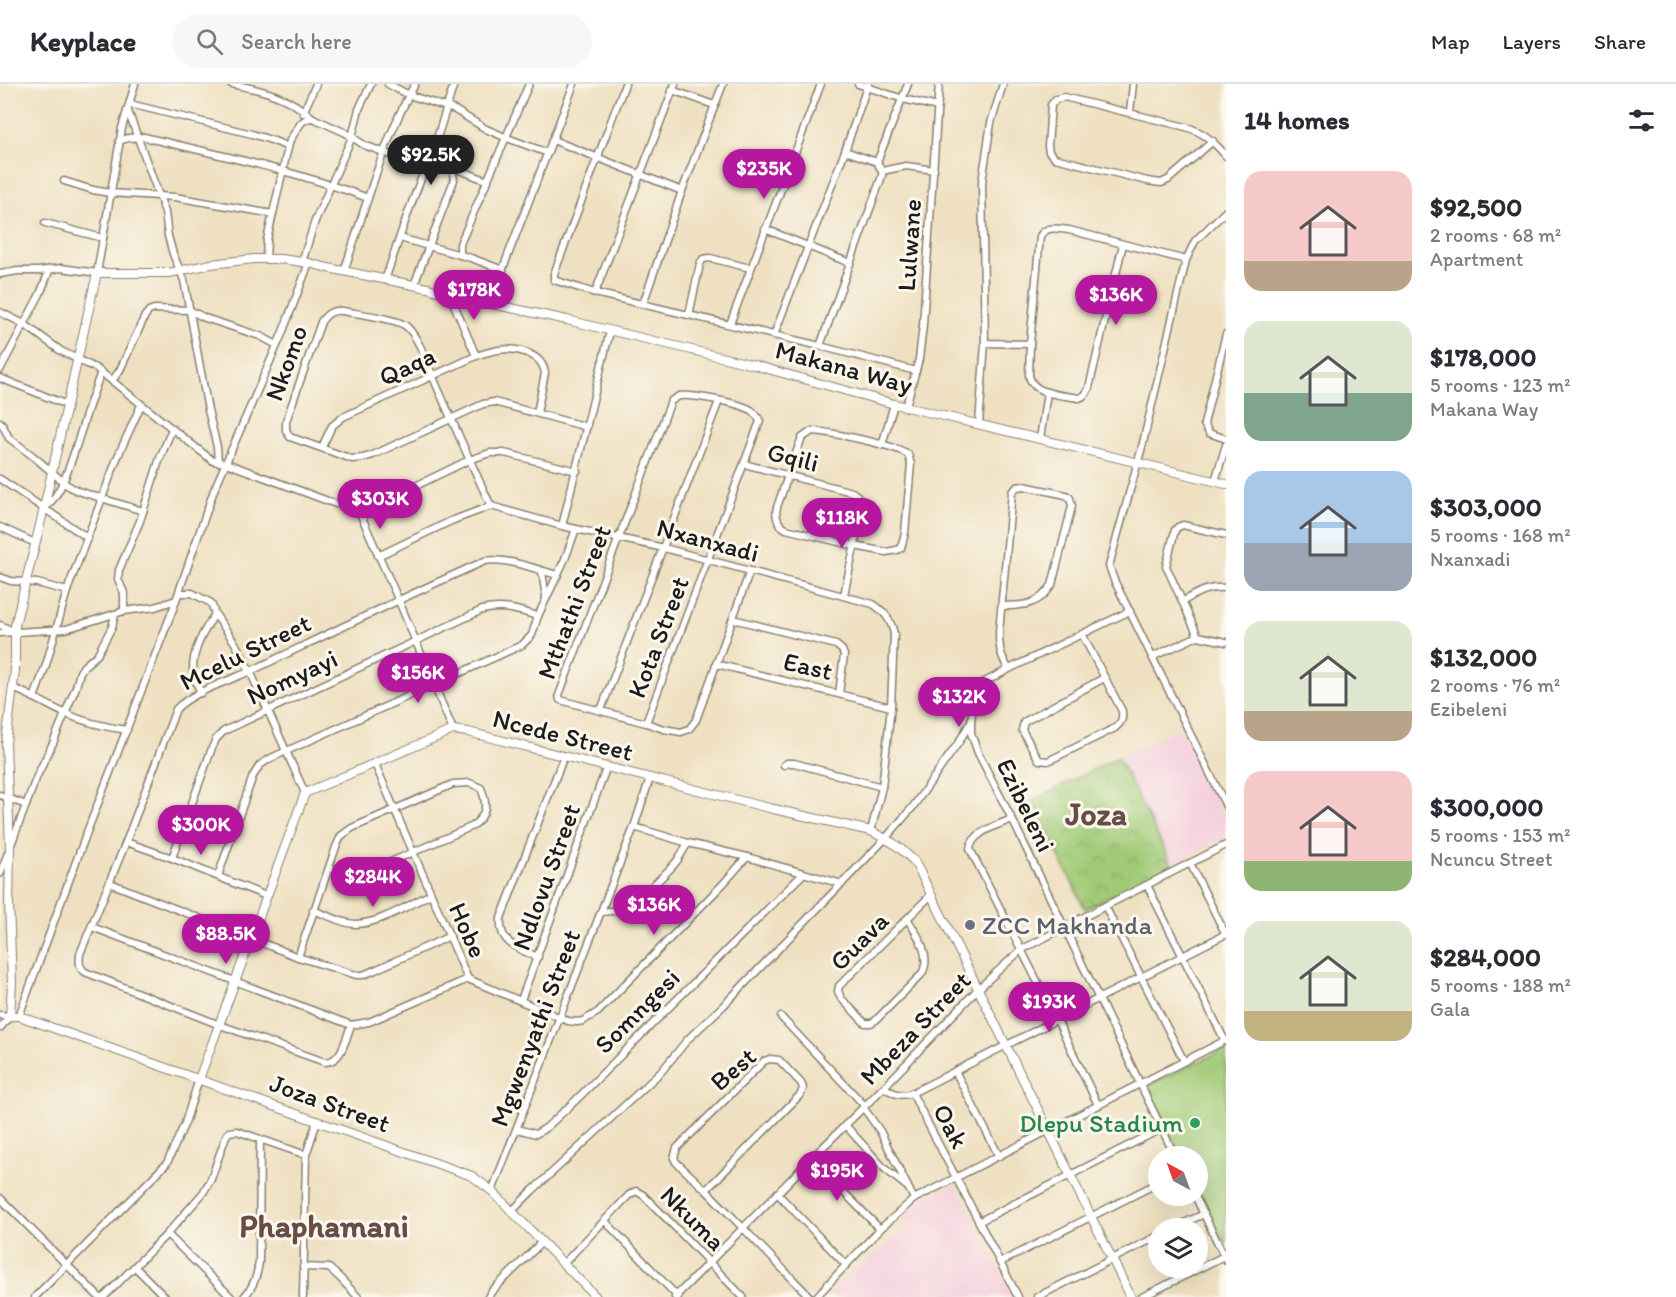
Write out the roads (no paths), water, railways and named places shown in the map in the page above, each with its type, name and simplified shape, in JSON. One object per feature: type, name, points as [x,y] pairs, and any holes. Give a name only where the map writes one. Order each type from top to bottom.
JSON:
[{"type":"street","points":[[0,1028],[10,1016],[12,983],[9,903],[10,848],[4,796],[6,743],[15,670],[15,625],[97,273],[119,141],[135,84]]},
{"type":"street","points":[[231,84],[279,96],[304,110],[313,118],[364,145],[392,154],[424,172]]},
{"type":"street","points":[[301,123],[304,110],[316,84]]},
{"type":"street","points":[[19,1016],[74,865],[176,600],[214,489],[277,345],[306,262],[315,221],[352,137],[359,110],[370,84]]},
{"type":"street","points":[[388,84],[409,95],[455,110],[486,129],[548,153]]},
{"type":"street","points":[[344,271],[383,152],[415,84]]},
{"type":"street","points":[[386,280],[454,84]]},
{"type":"street","points":[[460,255],[460,244],[530,84]]},
{"type":"street","points":[[490,303],[574,84]]},
{"type":"street","points":[[626,84],[596,158],[553,277],[556,281],[595,293],[916,371]]},
{"type":"street","points":[[643,304],[682,191],[723,84]]},
{"type":"street","points":[[730,324],[821,84]]},
{"type":"street","points":[[858,84],[903,99],[938,107]]},
{"type":"street","points":[[877,162],[908,84]]},
{"type":"street","name":"Lulwane","points":[[906,406],[921,348],[939,84]]},
{"type":"street","points":[[979,424],[985,343],[982,182],[991,123],[1003,84]]},
{"type":"street","points":[[1130,112],[1133,84]]},
{"type":"street","points":[[774,335],[868,86]]},
{"type":"street","points":[[595,293],[674,87],[714,105]]},
{"type":"street","points":[[1213,141],[1168,180],[1161,183],[1147,181],[1055,158],[1049,152],[1048,146],[1051,105],[1053,101],[1064,96],[1194,129],[1213,141],[1226,156]]},
{"type":"street","points":[[129,107],[160,195],[168,236],[184,280],[218,462]]},
{"type":"street","points":[[129,107],[252,134],[288,147]]},
{"type":"street","points":[[266,259],[267,240],[290,140],[301,123],[313,118]]},
{"type":"street","points":[[119,141],[138,137],[282,171],[368,198]]},
{"type":"street","points":[[553,141],[682,191]]},
{"type":"street","points":[[820,346],[880,183],[882,171],[877,162],[845,151]]},
{"type":"street","points":[[429,158],[439,159],[452,167],[488,181]]},
{"type":"street","points":[[882,171],[906,166],[934,170]]},
{"type":"street","points":[[414,285],[454,180],[452,167]]},
{"type":"street","points":[[64,181],[110,193],[160,195],[273,214]]},
{"type":"street","points":[[1226,211],[1195,241],[1186,260],[1110,566],[1114,580],[1152,657],[1223,791],[1226,806]]},
{"type":"street","points":[[45,223],[103,238]]},
{"type":"street","points":[[1123,244],[1089,388],[1084,396],[1078,398],[1035,388],[1030,382],[1030,344],[1040,236],[1044,231],[1054,228],[1069,230],[1186,260]]},
{"type":"street","points":[[765,230],[850,263]]},
{"type":"street","points":[[400,238],[503,270]]},
{"type":"street","points":[[688,315],[703,259],[710,258],[750,268]]},
{"type":"street","name":"Makana Way","points":[[97,273],[169,273],[211,264],[266,259],[306,262],[754,365],[894,404],[1226,484]]},
{"type":"street","points":[[0,274],[61,268],[97,273]]},
{"type":"street","points":[[0,370],[50,270]]},
{"type":"street","points":[[450,295],[476,356]]},
{"type":"street","points":[[112,381],[120,370],[145,316],[154,309],[189,310],[205,318],[260,336],[277,345]]},
{"type":"street","name":"Nkomo","points":[[452,419],[363,459],[352,459],[291,437],[285,426],[321,322],[329,312],[343,310],[403,324],[416,340],[452,419],[469,460],[491,506]]},
{"type":"street","points":[[0,312],[24,324],[61,351],[101,372],[213,460],[360,513],[469,460],[496,452],[576,471]]},
{"type":"street","points":[[562,526],[610,331]]},
{"type":"street","points":[[1226,334],[1204,424],[1209,433],[1226,439]]},
{"type":"street","points":[[985,343],[1030,344]]},
{"type":"street","name":"Qaqa","points":[[322,447],[328,431],[338,420],[476,356],[494,350],[507,348],[520,350],[540,360],[545,373],[537,413]]},
{"type":"street","points":[[43,509],[49,505],[72,460],[101,372]]},
{"type":"street","points":[[0,378],[67,405]]},
{"type":"street","points":[[1040,439],[1047,392]]},
{"type":"street","name":"Kota Street","points":[[646,723],[760,421],[756,414],[748,408],[719,401],[683,395],[671,401]]},
{"type":"street","name":"Mthathi Street","points":[[671,401],[559,695],[560,700],[664,729],[681,732],[689,729],[696,720],[750,572]]},
{"type":"street","points":[[601,711],[719,401]]},
{"type":"street","points":[[452,419],[483,404],[494,402],[587,427]]},
{"type":"street","points":[[882,445],[894,404]]},
{"type":"street","points":[[34,698],[67,591],[118,456],[141,405]]},
{"type":"street","points":[[0,422],[9,438],[62,482],[78,491],[143,511]]},
{"type":"street","points":[[124,612],[124,593],[118,579],[119,570],[172,429]]},
{"type":"street","points":[[812,431],[905,452],[911,461],[901,548],[893,552],[886,552],[786,529],[776,517],[776,512],[789,476],[802,438],[812,431]]},
{"type":"street","points":[[1215,482],[1226,445]]},
{"type":"street","name":"Gqili","points":[[744,464],[856,494],[862,504],[855,546]]},
{"type":"street","points":[[0,478],[88,538]]},
{"type":"street","points":[[1002,606],[1023,606],[1038,600],[1052,585],[1072,506],[1070,498],[1066,495],[1024,486],[1017,487],[1012,492],[999,632],[999,650],[1009,669]]},
{"type":"street","points":[[378,556],[451,521],[491,506]]},
{"type":"street","name":"Nxanxadi","points":[[491,506],[562,526],[664,548],[844,595],[873,604],[883,611],[892,624],[894,634],[891,707],[882,787],[871,831]]},
{"type":"street","points":[[360,513],[399,599],[453,730]]},
{"type":"street","points":[[1198,636],[1166,566],[1174,530],[1183,525],[1226,535]]},
{"type":"street","points":[[0,527],[35,543]]},
{"type":"street","points":[[218,876],[253,776],[264,761],[515,649],[527,641],[532,635],[576,529]]},
{"type":"street","points":[[844,595],[855,546]]},
{"type":"street","name":"Mcelu Street","points":[[220,1025],[85,972],[79,961],[176,709],[201,693],[250,672],[399,599],[489,561],[503,561],[558,575]]},
{"type":"street","points":[[542,572],[546,598]]},
{"type":"street","points":[[0,578],[37,583],[67,591]]},
{"type":"street","points":[[1182,602],[1206,589],[1226,588]]},
{"type":"street","points":[[35,1297],[167,1163],[184,1123],[305,794],[250,672],[235,643],[215,614],[211,603],[192,593],[178,593]]},
{"type":"street","points":[[0,633],[66,629],[176,600]]},
{"type":"street","name":"Nomyayi","points":[[172,858],[207,761],[216,740],[224,731],[474,614],[496,607],[516,609],[538,616]]},
{"type":"street","name":"Ezibeleni","points":[[1130,611],[983,683],[974,697],[971,722],[978,753],[1170,1146]]},
{"type":"street","points":[[201,693],[194,676],[194,660],[202,636],[215,614]]},
{"type":"street","points":[[0,874],[37,776],[76,687],[80,672],[97,655],[115,615]]},
{"type":"street","points":[[733,619],[836,645],[844,655],[839,694]]},
{"type":"street","points":[[0,625],[15,632]]},
{"type":"street","points":[[1082,634],[1122,711],[1123,717],[1115,728],[1048,761],[1039,760],[1022,730],[1024,722],[1104,678]]},
{"type":"street","points":[[1152,657],[1198,636],[1226,642]]},
{"type":"street","name":"East","points":[[716,664],[891,707]]},
{"type":"street","points":[[13,688],[65,714],[108,727],[127,730]]},
{"type":"street","points":[[512,1211],[655,1078],[688,1039],[885,839],[912,808],[971,722]]},
{"type":"street","points":[[0,736],[8,730]]},
{"type":"street","name":"Ncede Street","points":[[305,794],[453,730],[871,831],[885,839],[914,861],[1131,1297]]},
{"type":"street","points":[[538,957],[509,943],[502,933],[500,923],[564,756]]},
{"type":"street","points":[[784,765],[794,763],[882,787]]},
{"type":"street","name":"Hobe","points":[[375,764],[468,979]]},
{"type":"street","name":"Ndlovu Street","points":[[521,1000],[607,766]]},
{"type":"street","name":"Mgwenyathi Street","points":[[492,1191],[634,827],[650,778]]},
{"type":"street","points":[[298,957],[313,910],[341,836],[352,828],[453,784],[470,783],[481,788],[486,805],[484,815],[466,829],[373,871],[350,875],[329,868]]},
{"type":"street","points":[[4,796],[26,805]]},
{"type":"street","points":[[1012,819],[980,834],[974,839],[970,849],[1098,1105]]},
{"type":"street","points":[[634,827],[842,884]]},
{"type":"street","points":[[126,842],[266,896]]},
{"type":"street","points":[[601,912],[621,910],[633,905],[677,861],[688,843]]},
{"type":"street","name":"Mbeza Street","points":[[677,1297],[977,990],[1021,950],[1226,846]]},
{"type":"street","points":[[92,927],[351,1025],[376,1019],[468,979],[560,1018],[576,1022],[584,1021],[598,1012],[747,857]]},
{"type":"street","points":[[884,1087],[901,1096],[912,1093],[1226,934],[1190,863]]},
{"type":"street","name":"Somngesi","points":[[517,1130],[536,1134],[547,1127],[576,1101],[803,874]]},
{"type":"street","points":[[110,883],[298,957],[359,975],[450,936]]},
{"type":"street","points":[[816,1297],[880,1229],[914,1199],[1226,1040],[1147,885]]},
{"type":"street","points":[[313,910],[358,924],[385,916],[431,894]]},
{"type":"street","name":"Guava","points":[[908,920],[920,942],[926,967],[921,975],[876,1020],[865,1023],[841,998],[838,991],[839,986],[931,895]]},
{"type":"street","points":[[1105,906],[1184,1061]]},
{"type":"street","points":[[0,1016],[10,1016]]},
{"type":"street","name":"Joza Street","points":[[10,1016],[19,1016],[465,1173],[492,1191],[594,1297]]},
{"type":"street","points":[[781,1017],[864,1106],[880,1131],[914,1199]]},
{"type":"street","points":[[220,1025],[330,1062],[336,1059],[340,1052],[351,1025]]},
{"type":"street","name":"Best","points":[[705,1190],[801,1094],[801,1083],[779,1060],[764,1061],[675,1152],[674,1158],[676,1162],[810,1297]]},
{"type":"street","points":[[955,1071],[999,1156]]},
{"type":"street","name":"Oak","points":[[912,1093],[1018,1297]]},
{"type":"street","points":[[303,1297],[306,1155],[318,1121]]},
{"type":"street","points":[[845,1125],[884,1168],[906,1186]]},
{"type":"street","points":[[980,1221],[1161,1129]]},
{"type":"street","points":[[0,1198],[66,1266],[102,1297],[135,1267],[203,1193],[208,1186],[229,1131],[237,1131],[306,1155]]},
{"type":"street","points":[[244,1297],[253,1287],[259,1262],[260,1140]]},
{"type":"street","points":[[811,1159],[880,1229]]},
{"type":"street","points":[[1000,1262],[1148,1188]]},
{"type":"street","name":"Nkuma","points":[[563,1264],[629,1195],[638,1192],[743,1297]]},
{"type":"street","points":[[777,1193],[846,1265]]},
{"type":"street","points":[[1142,1297],[1225,1258],[1200,1206]]},
{"type":"street","points":[[1195,1218],[1204,1214]]},
{"type":"street","points":[[605,1221],[677,1297]]},
{"type":"street","points":[[167,1234],[231,1297]]},
{"type":"street","points":[[1037,1297],[1148,1241]]},
{"type":"street","points":[[488,1297],[542,1242]]},
{"type":"street","points":[[135,1267],[165,1297]]},
{"type":"street","points":[[303,1267],[329,1268],[358,1297]]},
{"type":"place","name":"ZCC Makhanda","points":[[970,925]]},
{"type":"place","name":"Dlepu Stadium","points":[[1195,1123]]},
{"type":"district","name":"Joza","points":[[1096,814]]},
{"type":"district","name":"Phaphamani","points":[[324,1226]]}]
